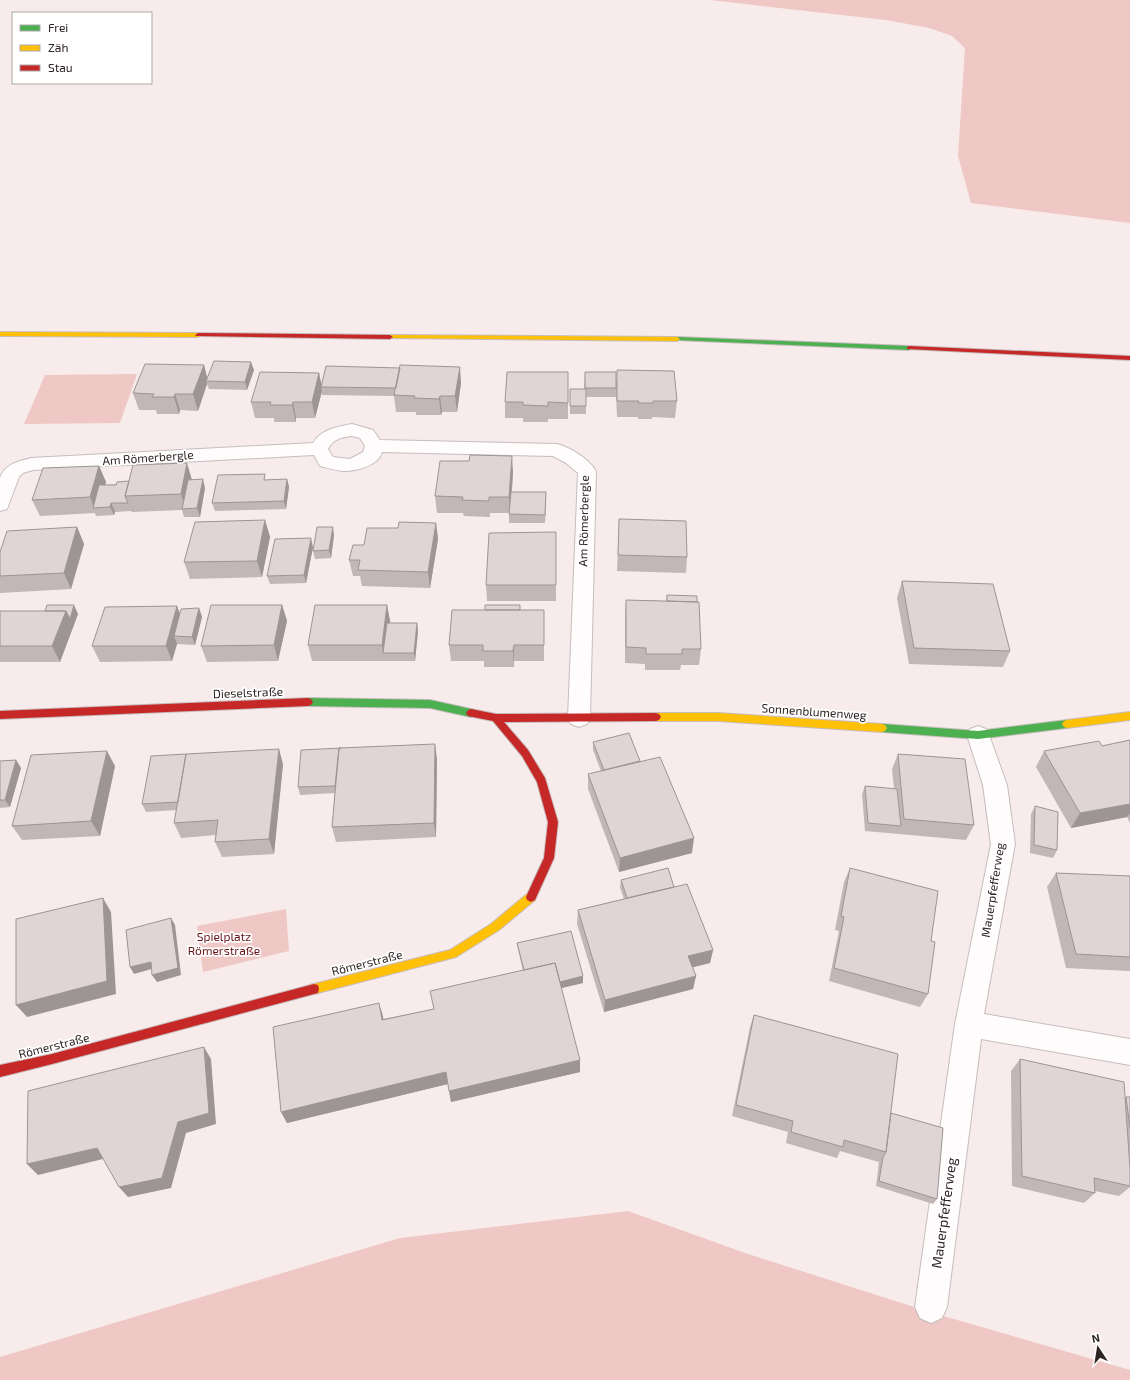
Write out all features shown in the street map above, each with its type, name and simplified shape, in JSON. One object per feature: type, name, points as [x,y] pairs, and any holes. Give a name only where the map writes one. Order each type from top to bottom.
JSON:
[{"type":"street","points":[[0,334],[688,339],[1000,350],[1130,358]]},
{"type":"street","name":"Dieselstraße","points":[[0,715],[303,702],[430,704],[496,718]]},
{"type":"street","name":"Sonnenblumenweg","points":[[496,718],[718,717],[978,735],[1130,716]]},
{"type":"street","name":"Römerstraße","points":[[0,1071],[52,1059],[313,989],[452,954],[495,927],[532,896],[549,858],[553,822],[542,781],[525,753],[496,718]]},
{"type":"lane","points":[[352,430],[367,434],[374,446],[372,455],[359,464],[345,466],[327,462],[319,449],[322,441],[335,433],[352,430]]},
{"type":"lane","name":"Am Römerbergle","points":[[374,446],[557,450],[573,459],[587,471],[579,718]]},
{"type":"lane","name":"Am Römerbergle","points":[[0,504],[11,474],[16,469],[31,464],[276,450],[319,449]]},
{"type":"lane","name":"Mauerpfefferweg","points":[[931,1307],[969,1024],[1003,844],[995,785],[978,735]]},
{"type":"lane","points":[[969,1024],[1130,1052]]},
{"type":"green space","points":[[710,0],[1130,0],[1130,223],[971,203],[958,156],[965,48],[952,36],[929,28],[886,20]]},
{"type":"green space","points":[[137,374],[120,423],[24,424],[45,375]]},
{"type":"green space","name":"Spielplatz Römerstraße","points":[[286,909],[289,951],[203,972],[197,926]]},
{"type":"green space","points":[[628,1211],[748,1254],[933,1313],[1130,1370],[1130,1380],[0,1380],[0,1357],[400,1238]]},
{"type":"building","points":[[214,361],[251,362],[245,382],[206,381]]},
{"type":"building","points":[[145,364],[204,365],[193,394],[175,394],[174,397],[152,397],[154,394],[133,393]]},
{"type":"building","points":[[400,365],[460,367],[455,396],[440,396],[439,399],[414,398],[415,396],[394,395]]},
{"type":"building","points":[[326,366],[400,368],[396,388],[321,387]]},
{"type":"building","points":[[617,370],[674,371],[677,401],[653,401],[653,403],[638,403],[639,401],[617,401]]},
{"type":"building","points":[[260,372],[319,373],[312,402],[293,402],[292,405],[270,405],[271,402],[251,402]]},
{"type":"building","points":[[507,372],[568,372],[568,403],[548,402],[548,406],[523,405],[523,402],[505,402]]},
{"type":"building","points":[[585,372],[616,372],[616,388],[585,388]]},
{"type":"building","points":[[570,389],[586,389],[586,406],[570,406]]},
{"type":"building","points":[[470,455],[512,456],[509,497],[489,497],[489,501],[462,500],[463,497],[435,496],[440,461],[469,461]]},
{"type":"building","points":[[187,463],[181,494],[125,496],[133,465]]},
{"type":"building","points":[[99,466],[90,497],[32,500],[43,468]]},
{"type":"building","points":[[265,474],[264,480],[287,479],[284,501],[212,503],[218,475]]},
{"type":"building","points":[[203,479],[197,508],[182,509],[188,480]]},
{"type":"building","points":[[129,481],[125,496],[128,503],[111,503],[110,507],[93,508],[99,485],[116,485],[117,482]]},
{"type":"building","points":[[511,492],[546,492],[545,515],[509,514]]},
{"type":"building","points":[[619,519],[686,521],[687,557],[618,555]]},
{"type":"building","points":[[265,520],[257,561],[184,562],[195,522]]},
{"type":"building","points":[[399,522],[436,523],[428,572],[358,570],[360,560],[349,560],[353,545],[364,545],[367,528],[398,528]]},
{"type":"building","points":[[77,527],[64,573],[0,576],[0,552],[7,531]]},
{"type":"building","points":[[317,527],[333,527],[329,550],[313,551]]},
{"type":"building","points":[[556,532],[556,585],[486,585],[489,533]]},
{"type":"building","points":[[311,538],[304,575],[267,576],[275,539]]},
{"type":"building","points":[[902,581],[993,584],[1010,651],[914,648]]},
{"type":"building","points":[[667,595],[697,596],[697,602],[667,601]]},
{"type":"building","points":[[626,600],[699,602],[701,649],[682,649],[682,654],[646,654],[646,648],[626,647]]},
{"type":"building","points":[[47,605],[74,605],[70,619],[66,611],[45,611]]},
{"type":"building","points":[[211,605],[282,605],[274,645],[201,646]]},
{"type":"building","points":[[315,605],[387,605],[382,645],[308,645]]},
{"type":"building","points":[[485,605],[520,605],[520,610],[485,610]]},
{"type":"building","points":[[177,606],[166,646],[92,646],[105,607]]},
{"type":"building","points":[[199,608],[192,637],[174,636],[181,609]]},
{"type":"building","points":[[452,610],[544,610],[544,645],[514,645],[513,651],[483,651],[483,645],[449,645]]},
{"type":"building","points":[[0,611],[66,611],[52,646],[0,646]]},
{"type":"building","points":[[387,623],[417,623],[414,653],[383,653]]},
{"type":"building","points":[[629,733],[640,761],[604,770],[593,742]]},
{"type":"building","points":[[1130,740],[1130,804],[1080,813],[1044,751],[1099,741],[1102,746]]},
{"type":"building","points":[[435,744],[434,823],[332,827],[339,748]]},
{"type":"building","points":[[339,748],[335,786],[298,787],[301,750]]},
{"type":"building","points":[[279,749],[269,839],[215,842],[218,820],[174,823],[186,754]]},
{"type":"building","points":[[107,751],[91,821],[12,826],[31,755]]},
{"type":"building","points":[[186,754],[178,802],[142,804],[151,756]]},
{"type":"building","points":[[898,754],[965,759],[974,825],[904,819]]},
{"type":"building","points":[[660,757],[694,838],[620,858],[588,774]]},
{"type":"building","points":[[16,760],[5,800],[0,800],[0,761]]},
{"type":"building","points":[[865,786],[897,789],[901,826],[868,823]]},
{"type":"building","points":[[1035,806],[1058,812],[1057,850],[1034,845]]},
{"type":"building","points":[[668,868],[674,887],[627,898],[621,880]]},
{"type":"building","points":[[850,868],[938,891],[931,941],[935,942],[928,994],[834,968],[844,917],[841,916]]},
{"type":"building","points":[[1056,873],[1130,876],[1130,957],[1076,954]]},
{"type":"building","points":[[687,884],[713,950],[688,956],[696,976],[605,1000],[578,910]]},
{"type":"building","points":[[103,898],[107,981],[16,1005],[16,919]]},
{"type":"building","points":[[171,918],[178,968],[152,975],[151,962],[130,967],[126,930]]},
{"type":"building","points":[[571,931],[583,976],[560,982],[555,963],[524,970],[517,943]]},
{"type":"building","points":[[555,963],[580,1060],[449,1091],[446,1072],[281,1112],[273,1027],[379,1003],[382,1020],[434,1009],[430,991]]},
{"type":"building","points":[[754,1015],[898,1054],[886,1152],[844,1140],[843,1147],[791,1132],[793,1121],[736,1105]]},
{"type":"building","points":[[204,1047],[209,1113],[178,1122],[162,1178],[119,1187],[97,1148],[27,1164],[28,1091]]},
{"type":"building","points":[[1020,1059],[1124,1082],[1130,1186],[1094,1178],[1095,1193],[1022,1176]]},
{"type":"building","points":[[1126,1097],[1130,1097],[1130,1128]]},
{"type":"building","points":[[891,1113],[943,1128],[937,1199],[879,1181],[883,1157],[886,1152]]},
{"type":"traffic: fast","points":[[677,339],[909,348]]},
{"type":"traffic: fast","points":[[308,702],[430,704],[471,713]]},
{"type":"traffic: fast","points":[[882,728],[978,735],[1067,724]]},
{"type":"traffic: slow","points":[[0,334],[198,335]]},
{"type":"traffic: slow","points":[[390,337],[677,339]]},
{"type":"traffic: slow","points":[[1067,724],[1130,716]]},
{"type":"traffic: slow","points":[[656,717],[718,717],[882,728]]},
{"type":"traffic: slow","points":[[314,989],[452,954],[495,927],[531,897]]},
{"type":"traffic: jam","points":[[198,335],[390,337]]},
{"type":"traffic: jam","points":[[909,348],[1130,358]]},
{"type":"traffic: jam","points":[[0,715],[308,702]]},
{"type":"traffic: jam","points":[[471,713],[496,718],[656,717]]},
{"type":"traffic: jam","points":[[496,718],[525,753],[542,781],[553,822],[549,858],[531,897]]},
{"type":"traffic: jam","points":[[0,1071],[52,1059],[314,989]]}]
